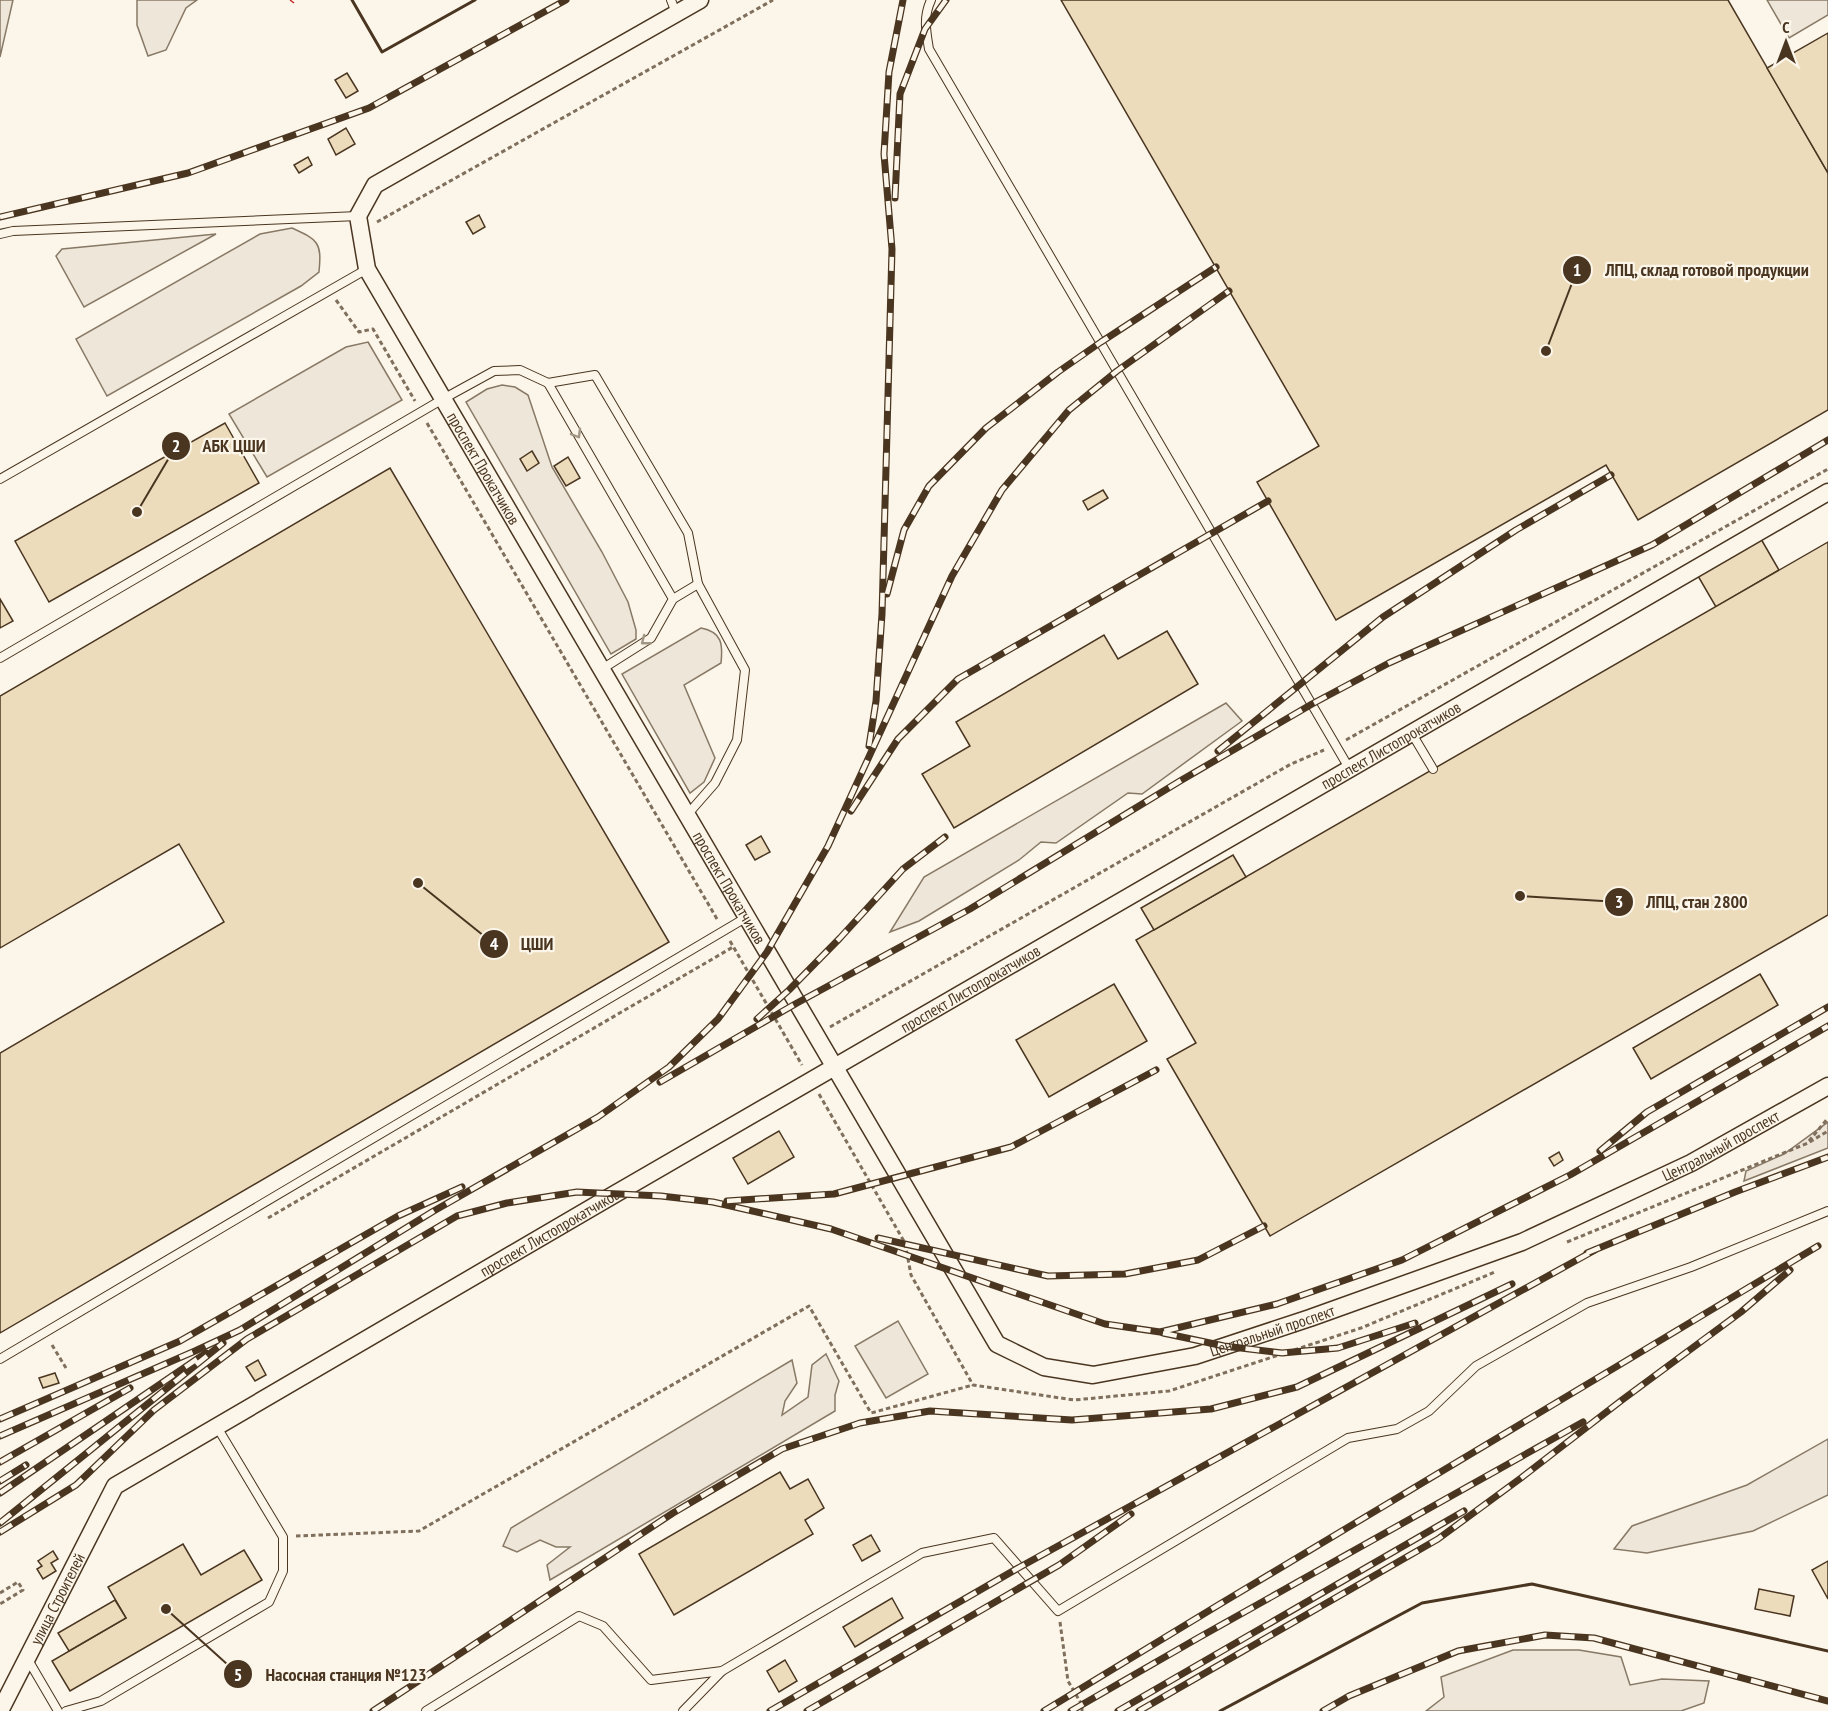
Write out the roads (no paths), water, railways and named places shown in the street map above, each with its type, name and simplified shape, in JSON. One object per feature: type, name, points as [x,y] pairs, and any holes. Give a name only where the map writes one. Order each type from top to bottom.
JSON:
[{"type":"street","points":[[359,223],[375,185],[674,7],[700,0]]},
{"type":"street","name":"проспект Прокатчиков","points":[[359,223],[368,269],[834,1066]]},
{"type":"street","name":"проспект Листопрокатчиков","points":[[115,1486],[834,1066],[1828,492]]},
{"type":"street","name":"Центральный проспект","points":[[834,1066],[997,1344],[1044,1367],[1093,1375],[1195,1356],[1310,1318],[1522,1242],[1691,1163],[1828,1086]]},
{"type":"street","name":"улица Строителей","points":[[0,1711],[115,1486]]},
{"type":"lane","points":[[931,0],[926,11],[929,49],[1349,768]]},
{"type":"lane","points":[[0,234],[13,231],[359,223]]},
{"type":"lane","points":[[0,479],[368,269]]},
{"type":"lane","points":[[0,658],[494,371],[520,370],[548,383],[595,375],[688,533],[698,584],[745,670],[737,740],[715,783],[687,815]]},
{"type":"lane","points":[[548,383],[674,599]]},
{"type":"lane","points":[[602,669],[651,638],[674,599],[698,584]]},
{"type":"lane","points":[[1411,732],[1433,769]]},
{"type":"lane","points":[[0,1359],[747,917]]},
{"type":"lane","points":[[682,1711],[722,1671],[922,1553],[994,1538],[1058,1611],[1348,1438],[1397,1429],[1429,1411],[1476,1366],[1587,1303],[1691,1267],[1828,1211]]},
{"type":"lane","points":[[66,1711],[101,1701],[268,1602],[283,1571],[284,1537],[217,1427]]},
{"type":"lane","points":[[426,1711],[579,1616],[603,1626],[651,1680],[722,1671]]},
{"type":"lane","points":[[27,1658],[58,1711]]},
{"type":"railway","points":[[0,217],[188,173],[369,108],[566,0]]},
{"type":"railway","points":[[869,746],[876,701],[882,614],[892,249],[884,154],[889,72],[903,0]]},
{"type":"railway","points":[[895,198],[900,94],[925,29],[946,0]]},
{"type":"railway","points":[[887,594],[904,530],[929,486],[986,428],[1058,372],[1216,267]]},
{"type":"railway","points":[[0,1436],[240,1330],[432,1212],[598,1117],[669,1067],[718,1019],[767,952],[828,846],[952,576],[1002,490],[1069,410],[1117,371],[1229,291]]},
{"type":"railway","points":[[660,1082],[797,1003],[970,909],[1180,781],[1312,704],[1389,663],[1652,545],[1828,440]]},
{"type":"railway","points":[[1218,751],[1383,617],[1516,530],[1611,475]]},
{"type":"railway","points":[[851,811],[898,739],[958,679],[1268,501]]},
{"type":"railway","points":[[757,1019],[840,938],[903,869],[945,837]]},
{"type":"railway","points":[[1600,1151],[1647,1112],[1828,1007]]},
{"type":"railway","points":[[0,1532],[76,1485],[154,1410],[247,1339],[457,1216],[507,1203],[577,1192],[661,1196],[713,1202],[831,1229],[1105,1324],[1160,1332],[1277,1304],[1402,1260],[1570,1175],[1828,1026]]},
{"type":"railway","points":[[727,1201],[834,1194],[1011,1147],[1156,1070]]},
{"type":"railway","points":[[1587,1253],[1735,1192],[1828,1157]]},
{"type":"railway","points":[[0,1419],[180,1341],[398,1216],[462,1187]]},
{"type":"railway","points":[[878,1238],[1048,1276],[1125,1274],[1198,1260],[1264,1226]]},
{"type":"railway","points":[[1044,1711],[1818,1246]]},
{"type":"railway","points":[[770,1711],[1020,1567],[1595,1250]]},
{"type":"railway","points":[[1139,1711],[1438,1539],[1741,1312],[1790,1270]]},
{"type":"railway","points":[[373,1711],[673,1513],[782,1449],[860,1423],[930,1411],[1072,1420],[1211,1409],[1297,1387],[1512,1284]]},
{"type":"railway","points":[[1163,1333],[1224,1346],[1282,1353],[1338,1348],[1415,1323]]},
{"type":"railway","points":[[0,1523],[223,1343]]},
{"type":"railway","points":[[0,1493],[206,1353]]},
{"type":"railway","points":[[0,1462],[130,1388]]},
{"type":"railway","points":[[1071,1711],[1583,1422]]},
{"type":"railway","points":[[0,1481],[26,1465]]},
{"type":"railway","points":[[1118,1711],[1464,1511]]},
{"type":"railway","points":[[807,1711],[1059,1565],[1131,1514]]},
{"type":"railway","points":[[1323,1711],[1349,1696],[1458,1651],[1545,1635],[1594,1638],[1828,1701]]},
{"type":"place","name":"ЛПЦ, склад готовой продукции","points":[[1546,351]]},
{"type":"place","name":"АБК ЦШИ","points":[[137,512]]},
{"type":"place","name":"ЦШИ","points":[[418,883]]},
{"type":"place","name":"ЛПЦ, стан 2800","points":[[1520,896]]},
{"type":"place","name":"Насосная станция №123","points":[[166,1609]]}]
